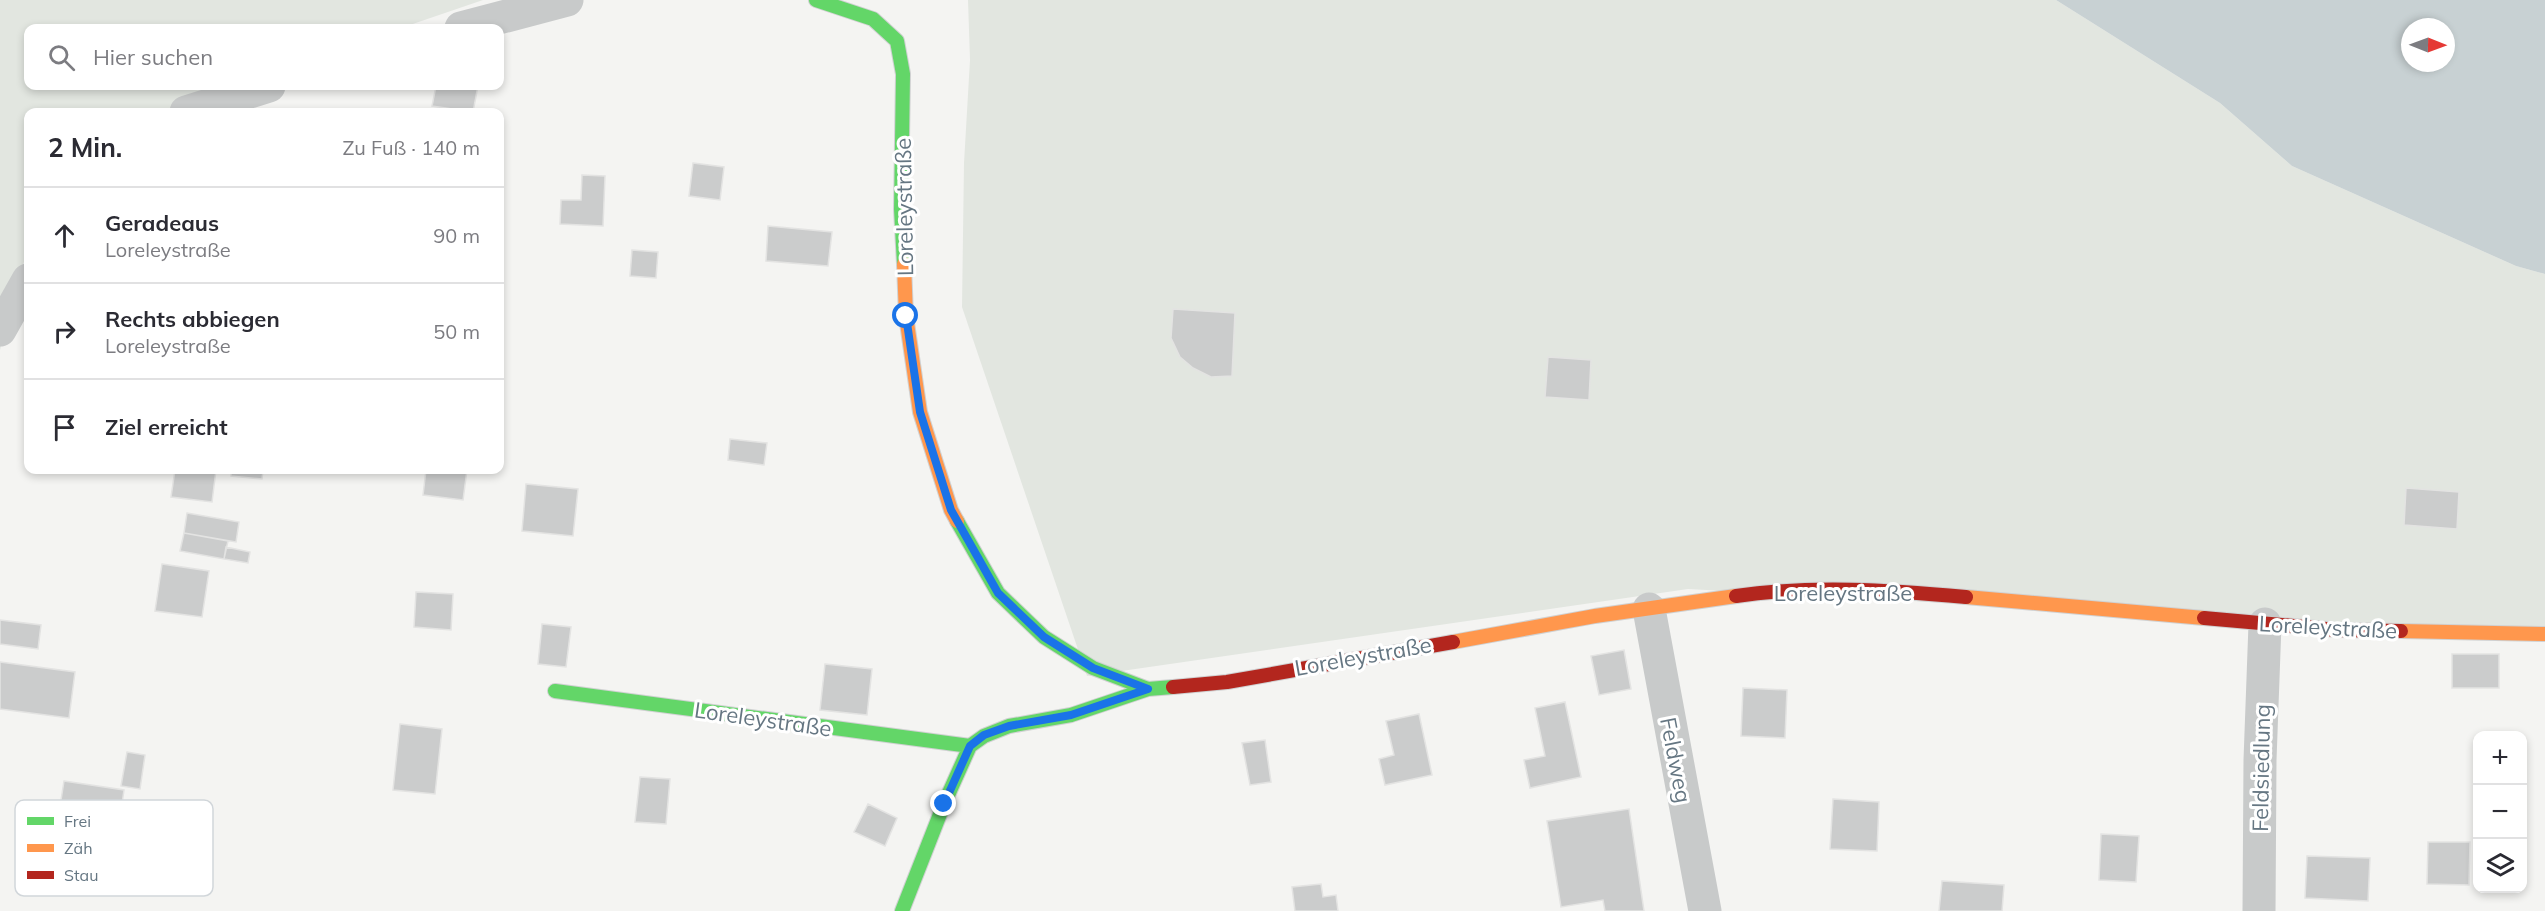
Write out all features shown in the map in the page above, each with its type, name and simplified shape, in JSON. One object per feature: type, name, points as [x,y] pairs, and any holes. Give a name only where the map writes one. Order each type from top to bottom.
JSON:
[{"type":"street","points":[[476,24],[567,0]]},
{"type":"street","name":"Loreleystraße","points":[[816,0],[873,19],[897,41],[903,74],[901,209],[906,316],[920,412],[951,510],[998,593],[1044,637],[1093,668],[1148,689]]},
{"type":"street","points":[[199,108],[256,90]]},
{"type":"street","points":[[0,330],[24,287]]},
{"type":"street","name":"Loreleystraße","points":[[555,692],[970,746],[984,735],[1009,726],[1071,715],[1148,689],[1227,682],[1447,641],[1757,593],[1878,589],[2337,630],[2545,634]]},
{"type":"street","name":"Feldweg","points":[[1649,609],[1705,911]]},
{"type":"street","name":"Feldsiedlung","points":[[2259,911],[2260,760],[2265,624]]},
{"type":"street","points":[[902,911],[944,804],[970,746]]},
{"type":"shaded area","points":[[0,0],[483,0],[413,24],[24,24],[24,90],[224,90],[170,108],[24,108],[24,262],[0,350]]},
{"type":"shaded area","points":[[968,0],[2056,0],[2220,103],[2292,166],[2516,266],[2545,274],[2545,635],[1688,589],[1087,676],[962,307],[964,163],[970,60]]},
{"type":"shaded area","points":[[2056,0],[2545,0],[2545,274],[2516,266],[2292,166],[2220,103]]},
{"type":"building","points":[[435,90],[477,90],[474,108],[432,106]]},
{"type":"building","points":[[693,163],[724,167],[720,200],[689,196]]},
{"type":"building","points":[[582,175],[605,176],[603,226],[560,224],[561,200],[581,200]]},
{"type":"building","points":[[768,226],[832,232],[828,266],[766,261]]},
{"type":"building","points":[[632,250],[658,252],[656,278],[630,276]]},
{"type":"building","points":[[1173,309],[1235,313],[1232,376],[1211,377],[1193,368],[1180,357],[1171,338]]},
{"type":"building","points":[[1548,357],[1591,360],[1589,400],[1545,397]]},
{"type":"building","points":[[730,439],[767,443],[764,465],[728,460]]},
{"type":"building","points":[[174,474],[216,474],[212,502],[171,497]]},
{"type":"building","points":[[231,474],[263,474],[262,479],[231,476]]},
{"type":"building","points":[[426,474],[466,474],[463,500],[423,495]]},
{"type":"building","points":[[526,484],[578,489],[573,536],[522,531]]},
{"type":"building","points":[[2406,488],[2459,492],[2457,529],[2404,525]]},
{"type":"building","points":[[187,513],[239,522],[236,542],[184,533]]},
{"type":"building","points":[[184,533],[228,541],[224,559],[180,551]]},
{"type":"building","points":[[226,547],[250,552],[248,563],[224,559]]},
{"type":"building","points":[[162,564],[209,571],[202,617],[155,611]]},
{"type":"building","points":[[416,592],[453,594],[451,630],[414,627]]},
{"type":"building","points":[[0,620],[41,625],[38,649],[0,644]]},
{"type":"building","points":[[542,624],[571,627],[566,667],[538,664]]},
{"type":"building","points":[[1624,650],[1631,689],[1599,695],[1591,656]]},
{"type":"building","points":[[2452,654],[2499,654],[2499,688],[2452,688]]},
{"type":"building","points":[[0,662],[75,672],[69,718],[0,709]]},
{"type":"building","points":[[825,664],[872,669],[867,715],[820,710]]},
{"type":"building","points":[[1743,688],[1787,690],[1785,738],[1741,736]]},
{"type":"building","points":[[1565,702],[1581,777],[1530,788],[1524,760],[1545,756],[1535,708]]},
{"type":"building","points":[[1419,714],[1432,775],[1385,785],[1379,759],[1394,755],[1386,721]]},
{"type":"building","points":[[400,724],[442,729],[435,794],[393,790]]},
{"type":"building","points":[[1265,740],[1271,782],[1250,785],[1242,743]]},
{"type":"building","points":[[127,752],[145,755],[140,789],[121,786]]},
{"type":"building","points":[[640,777],[670,779],[666,824],[635,822]]},
{"type":"building","points":[[64,781],[124,790],[123,800],[61,800]]},
{"type":"building","points":[[1833,799],[1879,802],[1877,851],[1830,849]]},
{"type":"building","points":[[868,804],[897,818],[885,846],[854,832]]},
{"type":"building","points":[[1629,809],[1644,911],[1605,911],[1603,900],[1561,907],[1547,821]]},
{"type":"building","points":[[2101,834],[2139,836],[2136,882],[2099,880]]},
{"type":"building","points":[[2428,842],[2470,842],[2469,885],[2427,884]]},
{"type":"building","points":[[2307,856],[2370,858],[2368,901],[2305,898]]},
{"type":"building","points":[[1942,881],[2004,885],[2002,911],[1939,911]]},
{"type":"building","points":[[1321,884],[1323,897],[1336,895],[1338,911],[1295,911],[1292,887]]},
{"type":"traffic: fast","points":[[816,0],[873,19],[897,41],[903,74],[901,209],[904,264]]},
{"type":"traffic: fast","points":[[957,521],[998,593],[1044,637],[1093,668],[1148,689]]},
{"type":"traffic: fast","points":[[902,911],[944,804],[970,746],[984,736],[1009,726],[1071,715],[1148,689],[1173,687]]},
{"type":"traffic: fast","points":[[555,691],[970,746]]},
{"type":"traffic: slow","points":[[904,264],[906,316],[920,412],[951,510],[957,521]]},
{"type":"traffic: slow","points":[[1453,642],[1595,616],[1736,596]]},
{"type":"traffic: slow","points":[[1966,597],[2204,618]]},
{"type":"traffic: slow","points":[[2401,631],[2545,634]]},
{"type":"traffic: jam","points":[[1736,596],[1793,591],[1851,590],[1966,597]]},
{"type":"traffic: jam","points":[[2204,618],[2337,630],[2401,631]]},
{"type":"traffic: jam","points":[[1173,687],[1227,682],[1453,642]]},
{"type":"route","points":[[906,316],[920,412],[951,510],[998,593],[1044,637],[1093,668],[1148,689],[1071,715],[1009,726],[984,735],[970,746],[944,804]]}]
